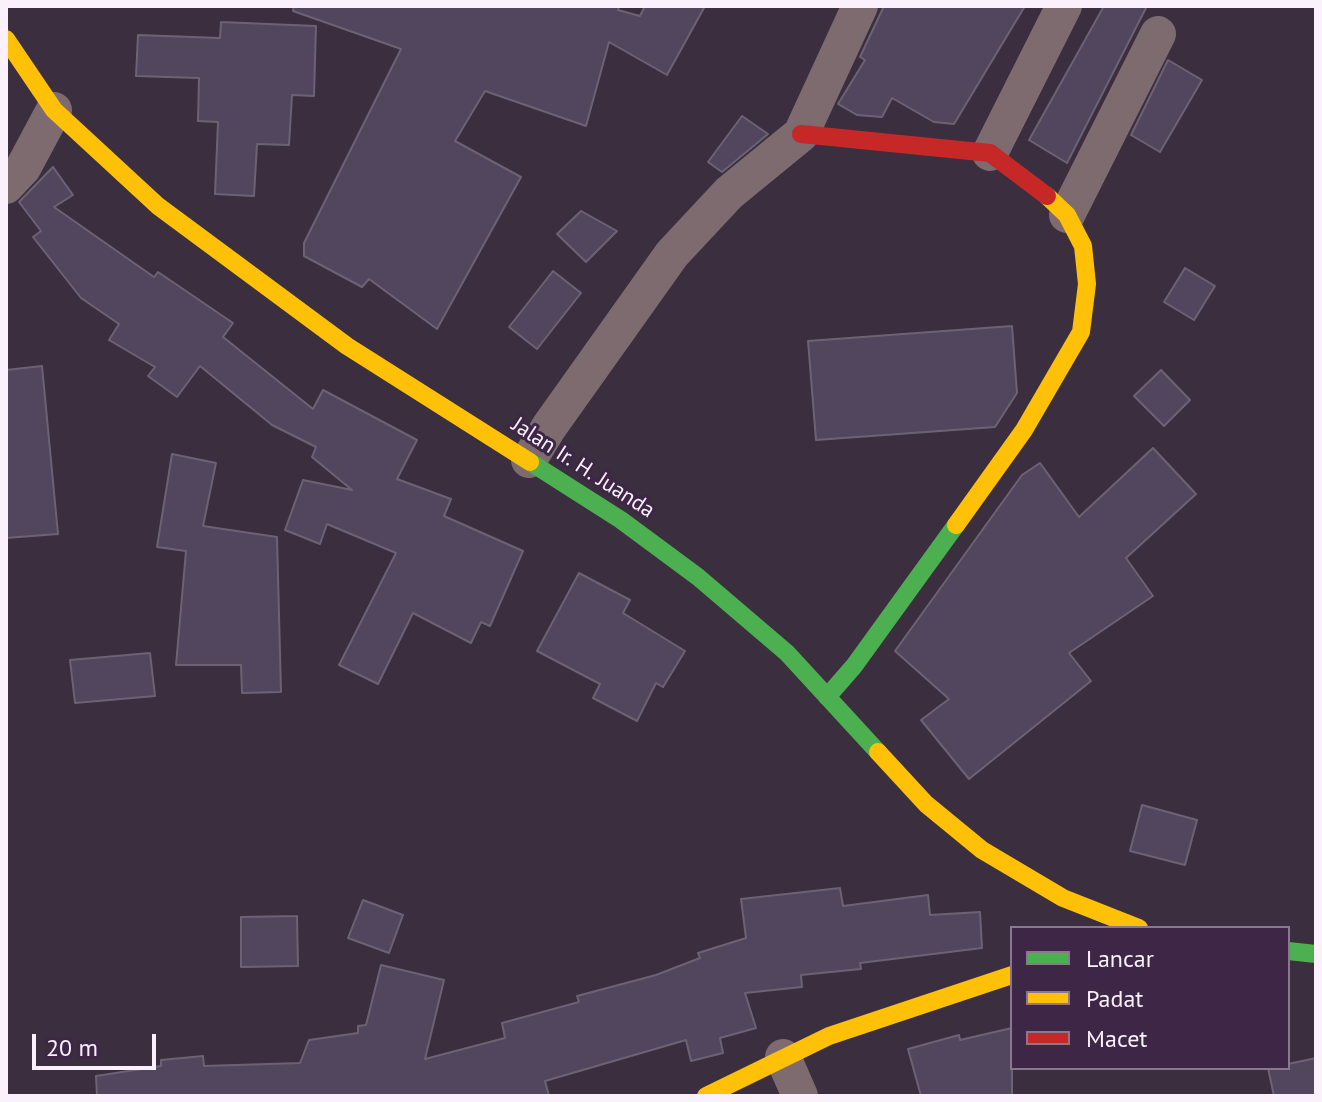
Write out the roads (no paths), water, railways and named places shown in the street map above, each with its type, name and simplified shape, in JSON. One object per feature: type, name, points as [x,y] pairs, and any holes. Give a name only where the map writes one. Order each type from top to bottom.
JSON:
[{"type":"street","points":[[529,460],[672,254],[729,193],[801,134],[860,6]]},
{"type":"street","points":[[990,153],[1064,6]]},
{"type":"street","points":[[1067,215],[1158,34]]},
{"type":"street","name":"Jalan Ir. H. Juanda","points":[[6,39],[54,110],[158,206],[347,346],[621,520],[698,577],[787,653],[926,804],[982,850],[1063,898],[1134,926]]},
{"type":"street","points":[[6,186],[23,168],[54,110]]},
{"type":"street","points":[[801,134],[990,153],[1035,184],[1067,215],[1083,246],[1087,284],[1081,332],[1024,430],[854,666],[827,697]]},
{"type":"street","points":[[1290,951],[1316,954]]},
{"type":"street","points":[[706,1096],[783,1057],[880,1016],[1010,976]]},
{"type":"street","points":[[783,1057],[800,1096]]}]
